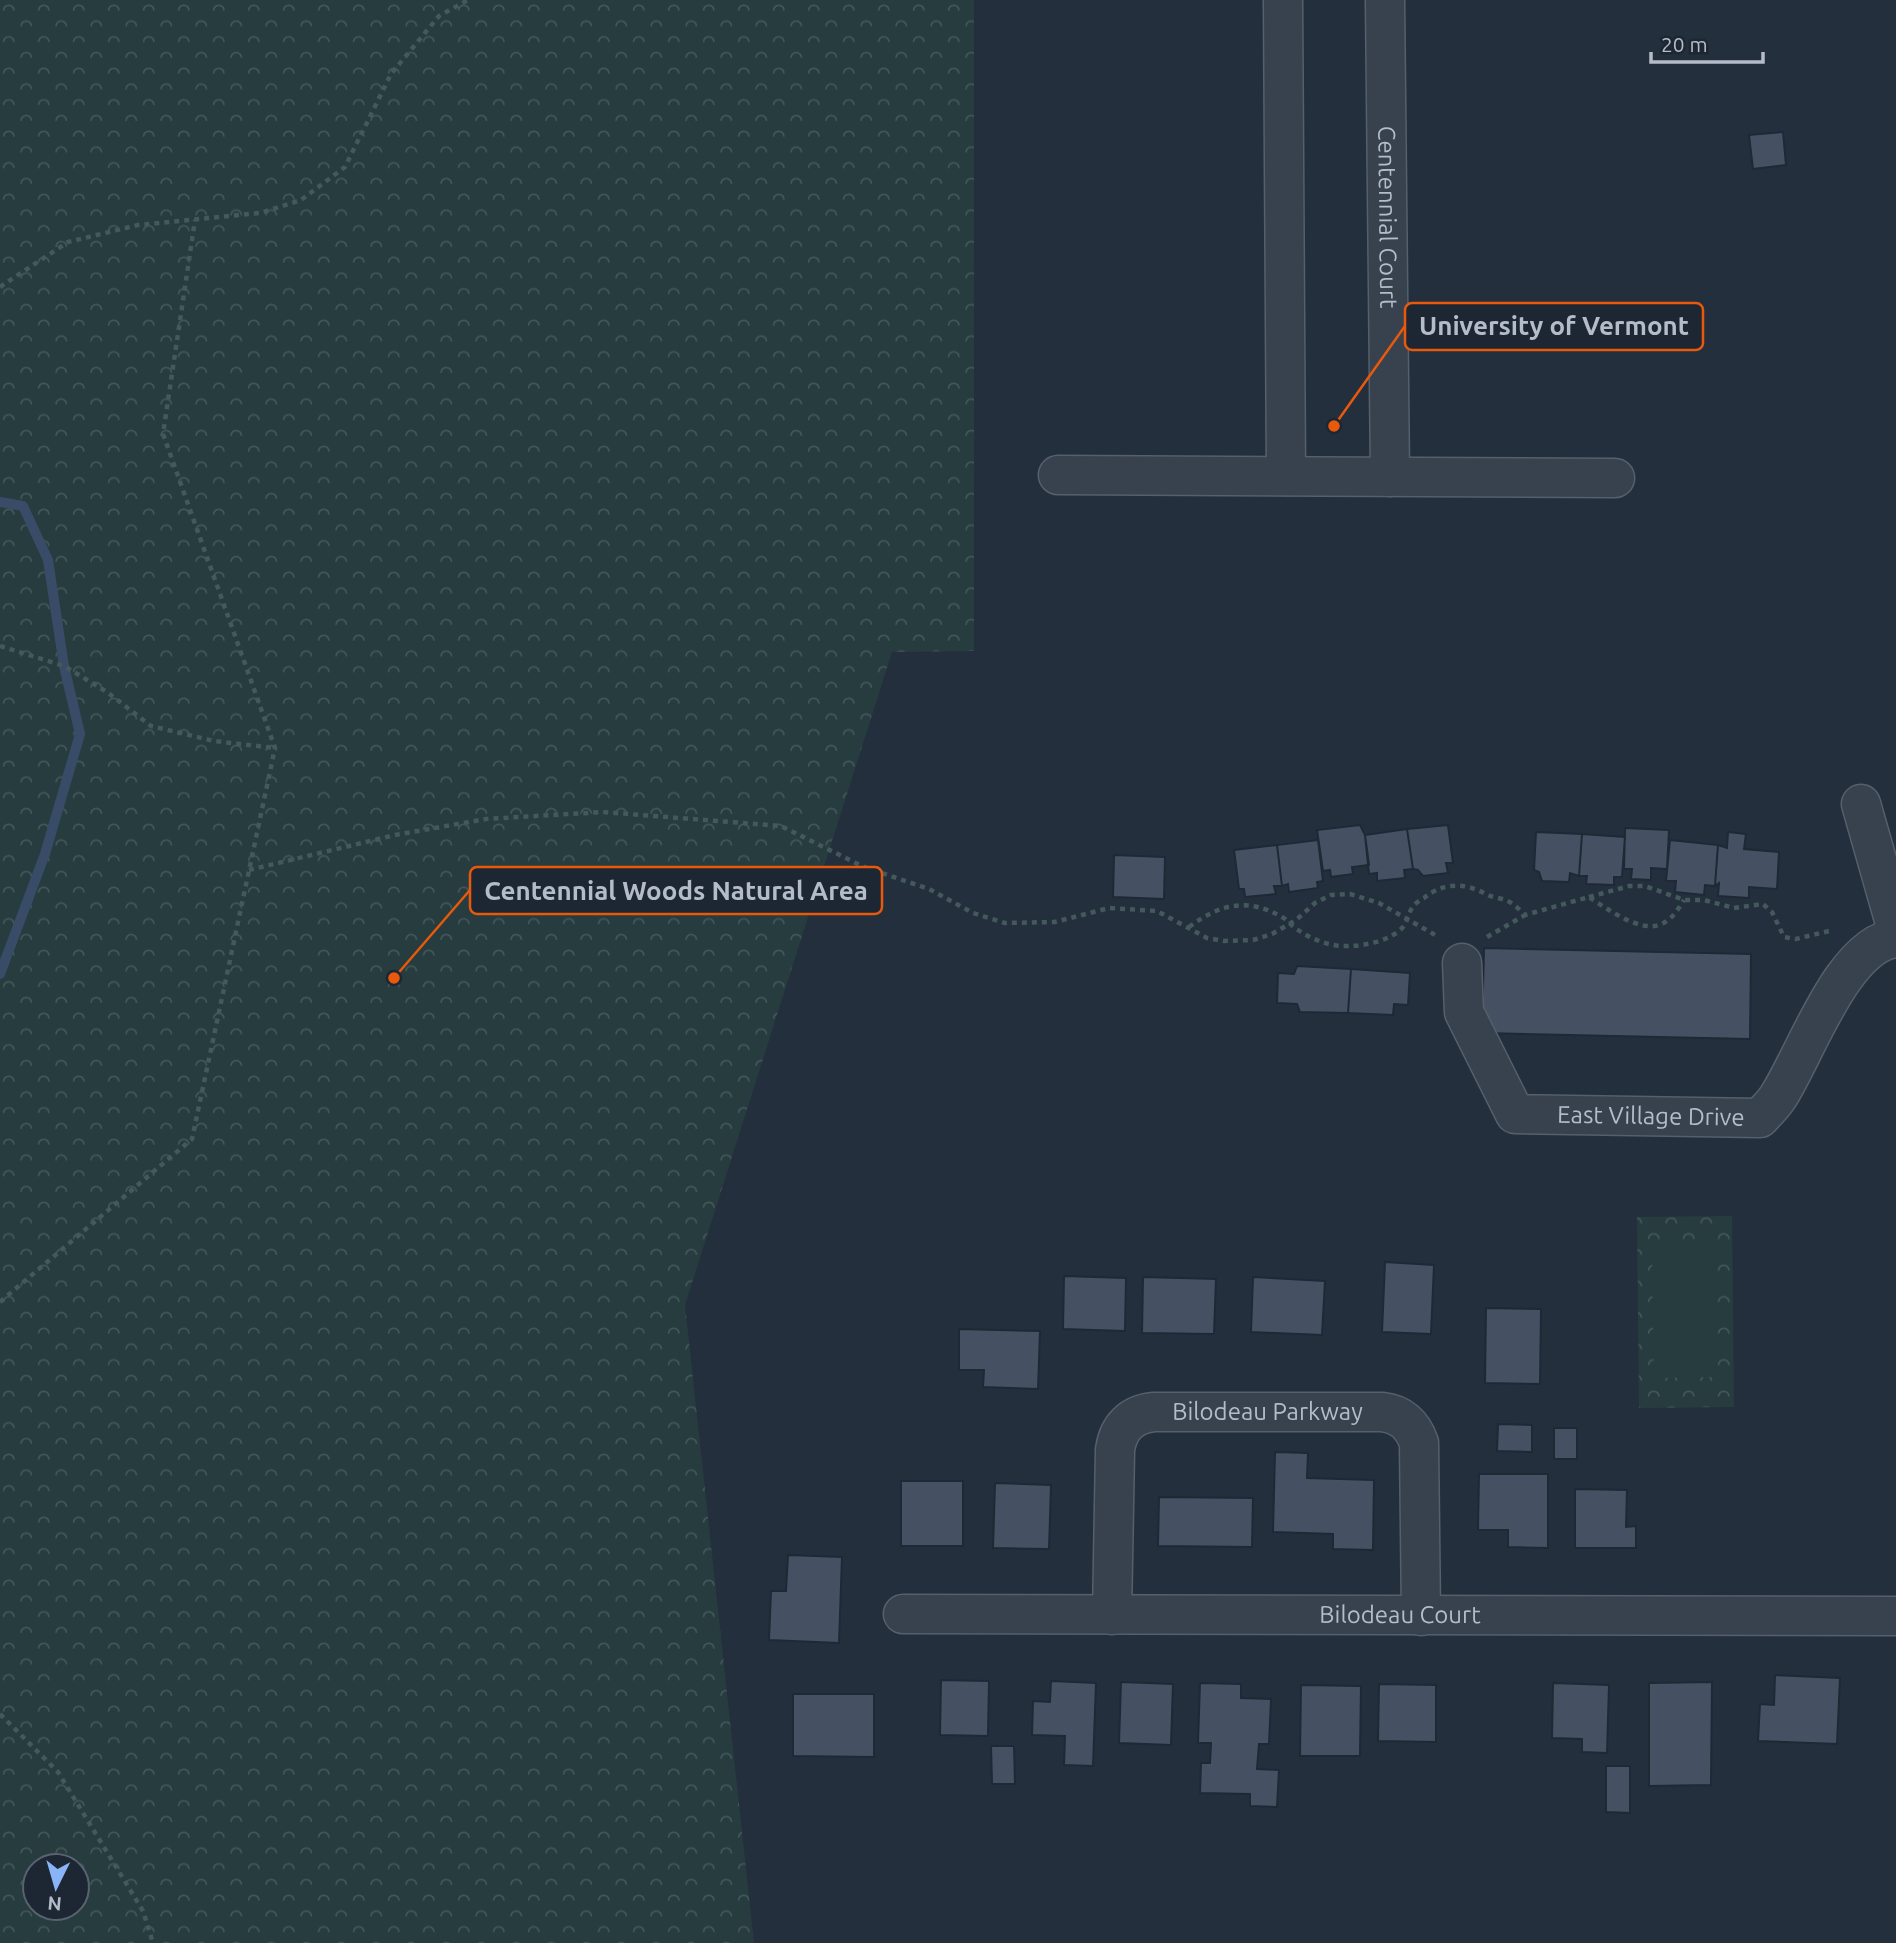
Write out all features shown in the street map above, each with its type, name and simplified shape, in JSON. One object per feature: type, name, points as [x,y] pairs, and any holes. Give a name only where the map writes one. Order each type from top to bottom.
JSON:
[{"type":"street","points":[[1283,0],[1286,476]]},
{"type":"street","name":"Centennial Court","points":[[1385,0],[1390,477]]},
{"type":"street","points":[[1058,475],[1615,478]]},
{"type":"street","points":[[1861,804],[1895,928]]},
{"type":"street","name":"East Village Drive","points":[[1461,947],[1464,1012],[1514,1114],[1760,1118],[1778,1098],[1801,1049],[1847,973],[1865,952],[1895,928]]},
{"type":"street","name":"Bilodeau Parkway","points":[[1112,1615],[1115,1450],[1119,1433],[1130,1420],[1154,1412],[1381,1412],[1390,1413],[1405,1421],[1412,1427],[1419,1443],[1420,1616]]},
{"type":"street","name":"Bilodeau Court","points":[[903,1614],[1896,1616]]},
{"type":"path","points":[[0,287],[68,242],[138,225],[260,214],[302,200],[345,167],[391,74],[439,16],[468,0]]},
{"type":"path","points":[[0,1302],[192,1139],[275,748],[163,434],[195,220]]},
{"type":"path","points":[[0,646],[64,666],[107,692],[151,726],[214,741],[275,748]]},
{"type":"path","points":[[249,870],[395,835],[486,819],[603,812],[781,826],[864,867],[929,889],[973,913],[1005,923],[1055,922],[1109,908],[1157,911],[1207,938],[1224,941],[1253,940],[1272,934],[1331,895],[1350,894],[1379,903],[1461,947],[1488,937],[1525,915],[1629,886],[1645,886],[1684,900],[1704,900],[1734,908],[1763,904],[1772,912],[1784,937],[1796,940],[1895,928]]},
{"type":"path","points":[[1189,927],[1204,916],[1229,905],[1250,905],[1284,918],[1297,930],[1320,942],[1348,947],[1390,936],[1408,920],[1412,907],[1431,892],[1458,884],[1478,888],[1490,897],[1507,901],[1525,915]]},
{"type":"path","points":[[1589,897],[1647,928],[1660,925],[1671,917],[1684,900]]},
{"type":"path","points":[[0,1714],[58,1772],[143,1911],[153,1943]]},
{"type":"green space","points":[[0,0],[974,0],[974,651],[892,652],[685,1305],[754,1943],[0,1943]]},
{"type":"green space","points":[[1732,1216],[1734,1407],[1639,1408],[1637,1217]]},
{"type":"green space","points":[[1652,1245],[1714,1245],[1716,1377],[1654,1378]]},
{"type":"building","points":[[1783,132],[1786,165],[1753,169],[1749,135]]},
{"type":"building","points":[[1360,825],[1365,835],[1369,865],[1352,867],[1353,874],[1331,877],[1330,870],[1323,871],[1317,830]]},
{"type":"building","points":[[1448,825],[1453,863],[1446,863],[1448,873],[1423,876],[1413,869],[1407,829]]},
{"type":"building","points":[[1625,828],[1669,830],[1667,869],[1651,868],[1651,880],[1631,879],[1632,869],[1624,869]]},
{"type":"building","points":[[1407,829],[1413,869],[1404,870],[1405,878],[1377,881],[1377,873],[1369,874],[1365,835]]},
{"type":"building","points":[[1536,832],[1582,834],[1579,876],[1570,873],[1569,882],[1542,881],[1539,872],[1534,870]]},
{"type":"building","points":[[1728,832],[1746,834],[1744,849],[1779,852],[1777,889],[1749,887],[1749,898],[1718,896],[1719,883],[1715,886],[1718,845],[1727,848]]},
{"type":"building","points":[[1582,834],[1625,837],[1622,877],[1614,877],[1614,885],[1586,884],[1587,876],[1579,876]]},
{"type":"building","points":[[1318,840],[1323,881],[1317,882],[1318,888],[1289,892],[1288,884],[1282,886],[1277,845]]},
{"type":"building","points":[[1670,840],[1718,845],[1715,886],[1705,885],[1704,895],[1675,892],[1676,881],[1666,881]]},
{"type":"building","points":[[1277,845],[1282,886],[1274,886],[1276,894],[1245,897],[1244,889],[1239,889],[1234,850]]},
{"type":"building","points":[[1114,855],[1165,857],[1164,899],[1113,897]]},
{"type":"building","points":[[1484,948],[1751,954],[1750,1039],[1482,1033]]},
{"type":"building","points":[[1297,966],[1351,969],[1348,1013],[1300,1012],[1297,1004],[1277,1003],[1278,973],[1294,974]]},
{"type":"building","points":[[1351,969],[1410,973],[1408,1005],[1394,1004],[1393,1015],[1348,1013]]},
{"type":"building","points":[[1385,1262],[1434,1265],[1431,1334],[1382,1332]]},
{"type":"building","points":[[1064,1276],[1126,1278],[1125,1331],[1063,1329]]},
{"type":"building","points":[[1143,1277],[1216,1279],[1214,1334],[1142,1333]]},
{"type":"building","points":[[1253,1277],[1325,1281],[1322,1335],[1251,1332]]},
{"type":"building","points":[[1486,1308],[1541,1309],[1540,1384],[1485,1383]]},
{"type":"building","points":[[959,1329],[1040,1331],[1038,1389],[983,1387],[984,1370],[959,1370]]},
{"type":"building","points":[[1498,1424],[1532,1425],[1532,1452],[1497,1451]]},
{"type":"building","points":[[1554,1428],[1577,1428],[1577,1459],[1554,1459]]},
{"type":"building","points":[[1275,1452],[1308,1453],[1307,1478],[1374,1480],[1373,1550],[1333,1549],[1333,1534],[1273,1532]]},
{"type":"building","points":[[1479,1474],[1548,1474],[1548,1548],[1508,1547],[1508,1530],[1478,1530]]},
{"type":"building","points":[[901,1481],[963,1481],[963,1546],[901,1546]]},
{"type":"building","points":[[995,1483],[1051,1485],[1049,1549],[993,1548]]},
{"type":"building","points":[[1575,1489],[1627,1490],[1626,1527],[1636,1526],[1636,1548],[1575,1548]]},
{"type":"building","points":[[1159,1497],[1253,1498],[1252,1547],[1158,1546]]},
{"type":"building","points":[[788,1555],[842,1557],[839,1643],[769,1640],[771,1591],[786,1591]]},
{"type":"building","points":[[1775,1675],[1840,1678],[1837,1744],[1758,1741],[1760,1704],[1774,1705]]},
{"type":"building","points":[[941,1680],[989,1681],[988,1736],[940,1735]]},
{"type":"building","points":[[1051,1681],[1096,1683],[1093,1766],[1064,1765],[1065,1736],[1032,1735],[1033,1701],[1050,1702]]},
{"type":"building","points":[[1121,1682],[1173,1684],[1171,1745],[1119,1743]]},
{"type":"building","points":[[1712,1682],[1711,1785],[1649,1786],[1649,1683]]},
{"type":"building","points":[[1200,1683],[1241,1684],[1241,1698],[1271,1699],[1269,1744],[1259,1744],[1257,1769],[1279,1770],[1277,1807],[1250,1806],[1250,1794],[1200,1793],[1201,1763],[1210,1763],[1211,1743],[1198,1743]]},
{"type":"building","points":[[1553,1683],[1609,1685],[1607,1753],[1582,1752],[1582,1739],[1552,1738]]},
{"type":"building","points":[[1379,1684],[1436,1685],[1436,1742],[1378,1741]]},
{"type":"building","points":[[1301,1685],[1361,1686],[1360,1756],[1300,1756]]},
{"type":"building","points":[[793,1694],[874,1694],[874,1757],[793,1756]]},
{"type":"building","points":[[991,1746],[1014,1746],[1015,1784],[992,1784]]},
{"type":"building","points":[[1606,1766],[1630,1766],[1630,1813],[1606,1812]]},
{"type":"waterway","points":[[0,502],[23,506],[48,560],[64,666],[80,734],[45,854],[0,974]]},
{"type":"place","name":"University of Vermont","points":[[1334,426]]},
{"type":"place","name":"Centennial Woods Natural Area","points":[[394,978]]}]
